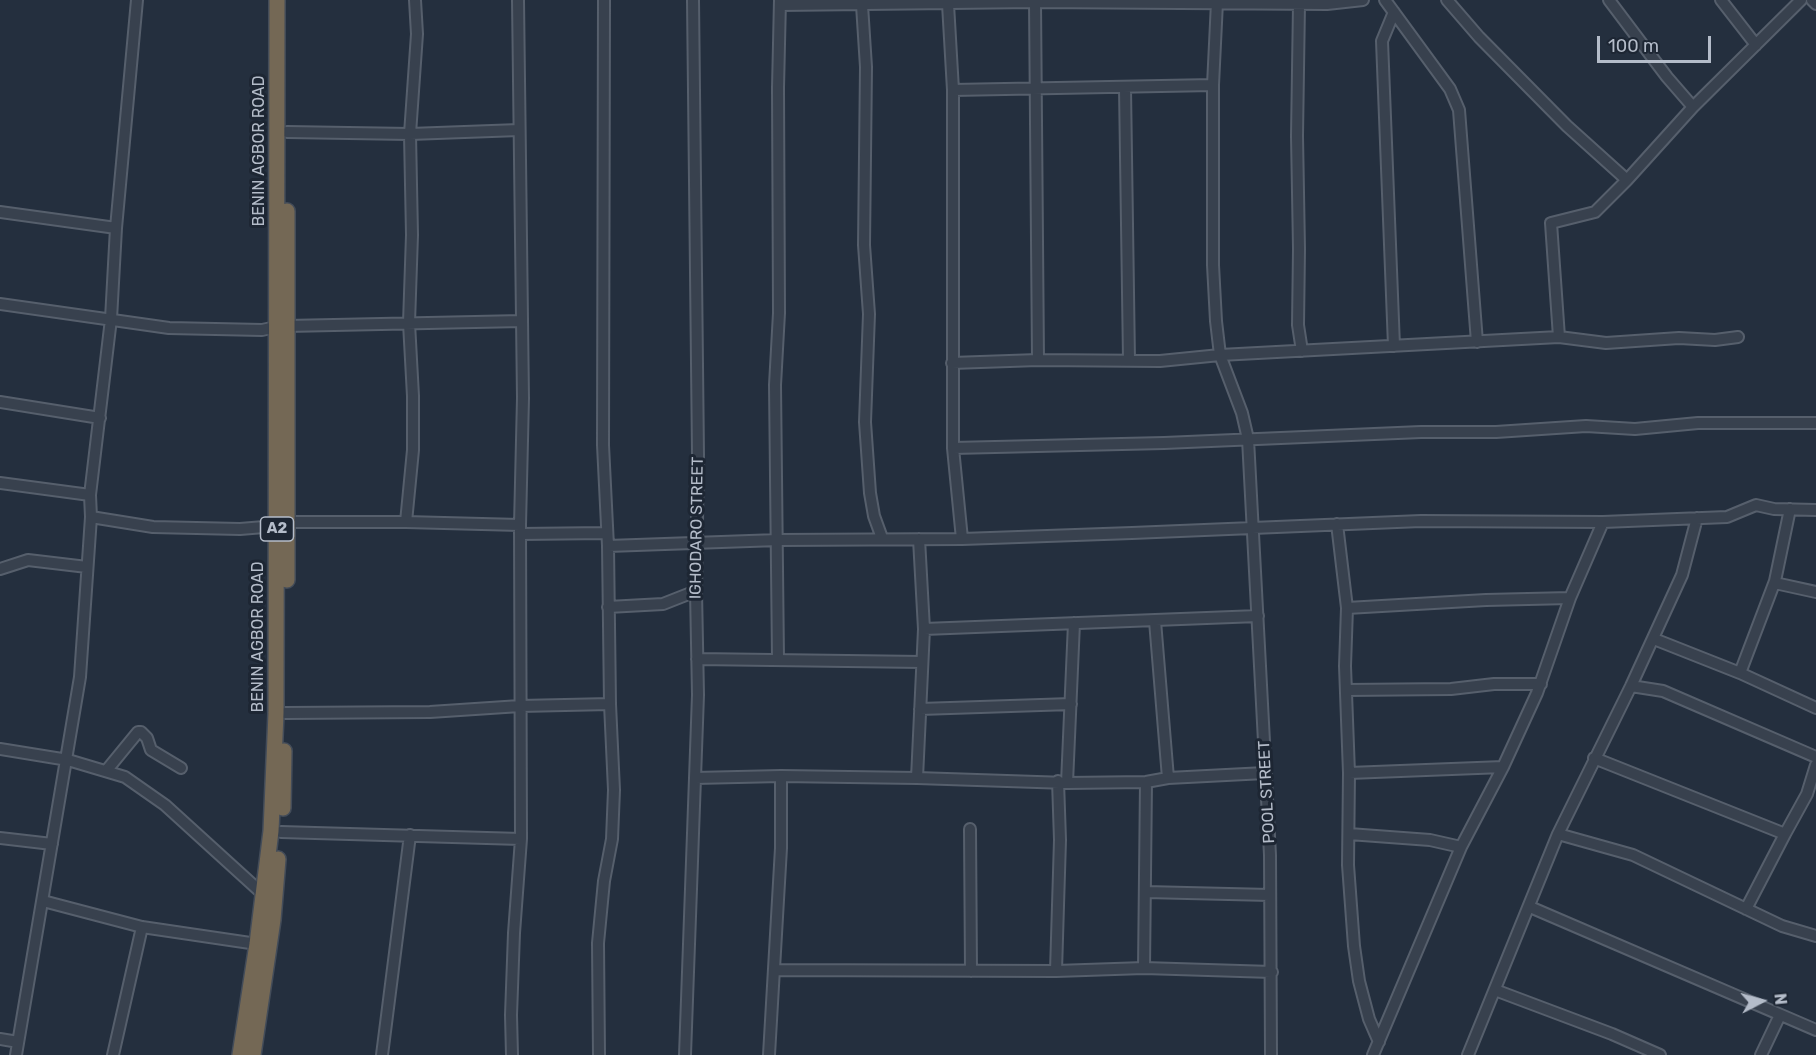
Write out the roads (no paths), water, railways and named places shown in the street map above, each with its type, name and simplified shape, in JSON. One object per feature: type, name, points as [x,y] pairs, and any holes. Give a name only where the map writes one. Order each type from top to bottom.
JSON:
[{"type":"highway","name":"BENIN AGBOR ROAD","points":[[253,1055],[273,920],[284,776],[282,326],[277,0]]},
{"type":"highway","name":"BENIN AGBOR ROAD","points":[[282,326],[287,132],[287,0]]},
{"type":"highway","name":"BENIN AGBOR ROAD","points":[[240,1055],[264,895],[271,831],[282,524]]},
{"type":"street","points":[[16,1055],[68,760],[80,677],[91,518],[90,495],[111,319],[116,228],[137,0]]},
{"type":"street","points":[[406,522],[413,450],[409,323],[412,235],[410,134],[417,34],[415,0]]},
{"type":"street","points":[[512,1055],[514,933],[521,839],[520,529],[523,398],[518,0]]},
{"type":"street","points":[[598,1055],[598,943],[604,881],[612,839],[614,790],[603,445],[604,0]]},
{"type":"street","name":"IGHODARO STREET","points":[[685,1055],[695,778],[698,542],[693,0]]},
{"type":"street","points":[[778,659],[776,385],[779,314],[780,2],[862,5],[912,2],[948,4],[1095,1],[1327,4],[1363,0]]},
{"type":"street","points":[[1385,0],[1450,89],[1459,110],[1477,342]]},
{"type":"street","points":[[1447,0],[1479,37],[1559,118],[1627,180]]},
{"type":"street","points":[[1609,0],[1667,77],[1693,107]]},
{"type":"street","points":[[1721,0],[1756,45]]},
{"type":"street","points":[[1558,337],[1550,225],[1591,214],[1627,180],[1693,107],[1801,0]]},
{"type":"street","points":[[1812,0],[1816,4]]},
{"type":"street","points":[[1035,2],[1038,360]]},
{"type":"street","name":"POOL STREET","points":[[1217,2],[1213,85],[1213,265],[1220,355],[1242,413],[1248,439],[1270,855],[1271,1055]]},
{"type":"street","points":[[948,4],[953,90],[953,448],[962,539]]},
{"type":"street","points":[[1299,4],[1298,325],[1302,351]]},
{"type":"street","points":[[862,5],[866,67],[864,245],[869,314],[865,422],[870,493],[874,516],[882,538]]},
{"type":"street","points":[[1394,12],[1382,41],[1394,346]]},
{"type":"street","points":[[953,90],[1213,85]]},
{"type":"street","points":[[1125,88],[1130,360]]},
{"type":"street","points":[[287,132],[410,134],[519,130]]},
{"type":"street","points":[[0,212],[116,228]]},
{"type":"street","points":[[0,304],[169,328],[262,330],[282,326],[522,321]]},
{"type":"street","points":[[952,363],[1038,360],[1160,361],[1220,355],[1558,337],[1606,343],[1672,338],[1715,340],[1738,337]]},
{"type":"street","points":[[0,402],[100,418]]},
{"type":"street","points":[[953,448],[1421,432],[1496,432],[1586,426],[1635,429],[1698,423],[1816,423]]},
{"type":"street","points":[[0,483],[90,495]]},
{"type":"street","points":[[608,546],[778,540],[962,539],[1337,524],[1513,520],[1603,522],[1727,517],[1756,505],[1774,509],[1816,510]]},
{"type":"street","points":[[1740,674],[1774,583],[1790,509]]},
{"type":"street","points":[[91,518],[153,527],[240,529],[282,524],[406,522],[606,533]]},
{"type":"street","points":[[1468,1055],[1558,834],[1654,639],[1682,575],[1697,518]]},
{"type":"street","points":[[1373,1055],[1461,847],[1503,766],[1541,684],[1570,598],[1603,522]]},
{"type":"street","points":[[1337,524],[1347,608],[1348,865],[1357,970],[1369,1019],[1379,1042]]},
{"type":"street","points":[[916,778],[924,629],[919,539]]},
{"type":"street","points":[[0,569],[28,560],[87,567]]},
{"type":"street","points":[[1774,583],[1816,592]]},
{"type":"street","points":[[608,607],[663,604],[696,591]]},
{"type":"street","points":[[1347,608],[1570,598]]},
{"type":"street","points":[[924,629],[1258,616]]},
{"type":"street","points":[[1155,621],[1168,778]]},
{"type":"street","points":[[1056,971],[1062,782],[1071,705],[1074,623]]},
{"type":"street","points":[[1654,639],[1816,708]]},
{"type":"street","points":[[697,659],[922,662]]},
{"type":"street","points":[[1346,690],[1451,689],[1494,684],[1541,684]]},
{"type":"street","points":[[1631,686],[1663,691],[1816,757]]},
{"type":"street","points":[[285,713],[430,712],[520,706],[610,704]]},
{"type":"street","points":[[920,709],[1071,705]]},
{"type":"street","points":[[106,771],[138,732],[147,738],[151,750],[181,768]]},
{"type":"street","points":[[0,748],[68,760],[125,777],[165,805],[264,895]]},
{"type":"street","points":[[1594,758],[1785,834]]},
{"type":"street","points":[[1746,909],[1807,794],[1816,765]]},
{"type":"street","points":[[1349,773],[1503,766]]},
{"type":"street","points":[[695,778],[916,778],[1146,782],[1168,778],[1265,773]]},
{"type":"street","points":[[769,1055],[781,848],[781,777]]},
{"type":"street","points":[[1144,968],[1146,782]]},
{"type":"street","points":[[970,829],[971,971]]},
{"type":"street","points":[[281,832],[521,839]]},
{"type":"street","points":[[1349,834],[1430,840],[1461,847]]},
{"type":"street","points":[[1558,834],[1633,855],[1782,926],[1816,936]]},
{"type":"street","points":[[382,1055],[410,835]]},
{"type":"street","points":[[0,838],[52,844]]},
{"type":"street","points":[[1146,892],[1270,895]]},
{"type":"street","points":[[44,901],[142,927],[257,944]]},
{"type":"street","points":[[1530,907],[1816,1029]]},
{"type":"street","points":[[112,1055],[142,927]]},
{"type":"street","points":[[775,970],[1056,971],[1144,968],[1272,972]]},
{"type":"street","points":[[1496,990],[1612,1034],[1660,1055]]},
{"type":"street","points":[[1761,1055],[1780,1015]]},
{"type":"street","points":[[0,1039],[18,1042]]}]
